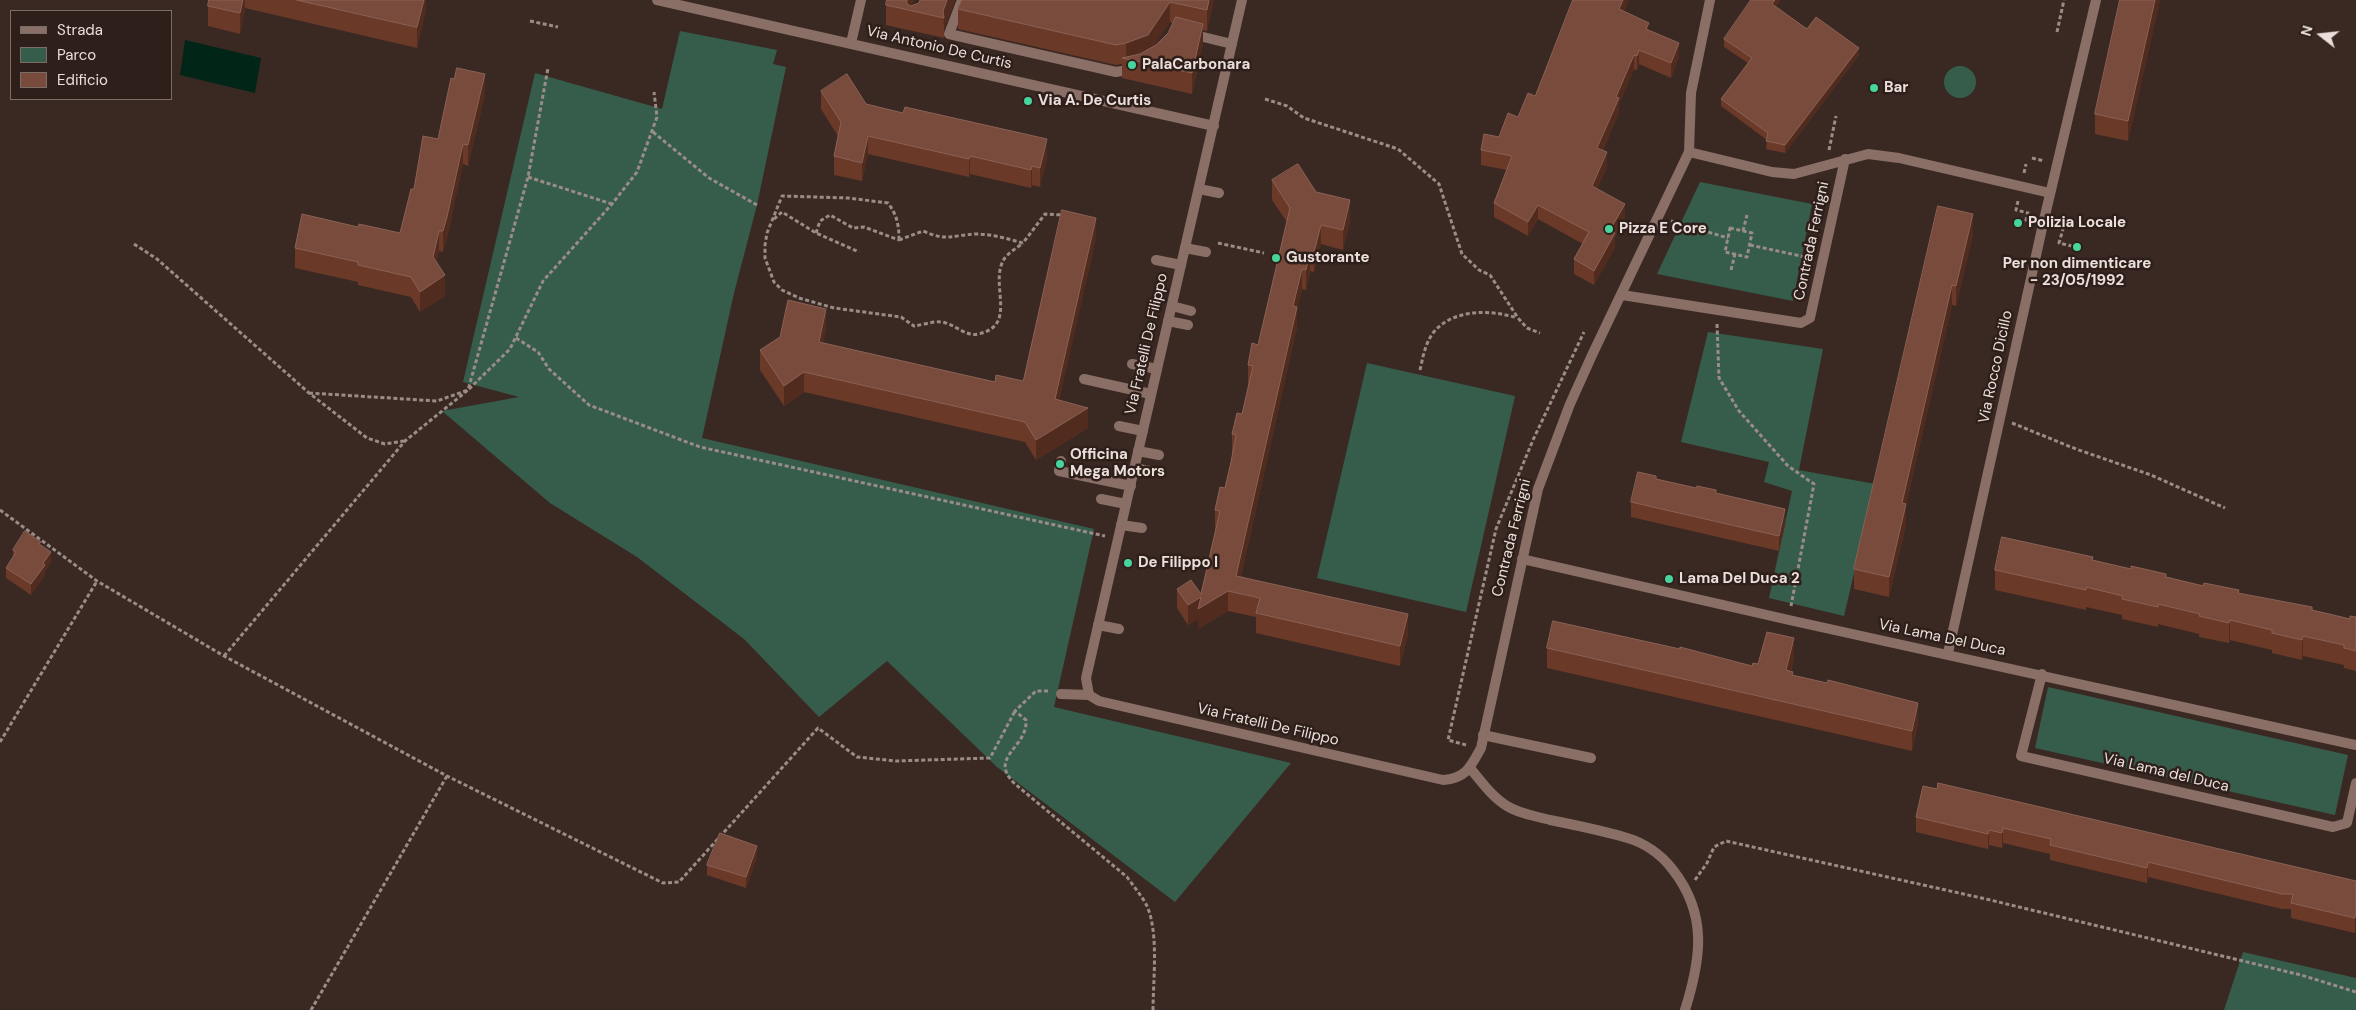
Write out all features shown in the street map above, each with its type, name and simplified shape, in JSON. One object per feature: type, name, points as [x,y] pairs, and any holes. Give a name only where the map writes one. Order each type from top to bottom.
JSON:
[{"type":"street","name":"Via Antonio De Curtis","points":[[657,0],[1214,126]]},
{"type":"street","points":[[851,43],[861,0]]},
{"type":"street","points":[[962,0],[949,34],[1116,72],[1142,68]]},
{"type":"street","name":"Via Fratelli De Filippo","points":[[1089,695],[1086,678],[1242,0]]},
{"type":"street","name":"Contrada Ferrigni","points":[[1470,768],[1481,748],[1522,558],[1538,489],[1544,472],[1570,404],[1689,152],[1691,93],[1710,0]]},
{"type":"street","name":"Via Rocco Dicillo","points":[[1948,654],[2050,193],[2096,0]]},
{"type":"street","points":[[1180,31],[1232,44]]},
{"type":"street","name":"Contrada Ferrigni","points":[[1689,152],[1772,172],[1794,174],[1868,154],[1899,158],[2050,193]]},
{"type":"street","name":"Contrada Ferrigni","points":[[1622,295],[1716,308],[1801,323],[1810,318],[1845,159]]},
{"type":"street","points":[[1199,189],[1219,192]]},
{"type":"street","points":[[1185,248],[1206,252]]},
{"type":"street","points":[[1156,260],[1181,265]]},
{"type":"street","points":[[1172,306],[1191,311]]},
{"type":"street","points":[[1168,321],[1188,325]]},
{"type":"street","points":[[1132,364],[1157,369]]},
{"type":"street","points":[[1084,379],[1151,394]]},
{"type":"street","points":[[1119,426],[1143,431]]},
{"type":"street","points":[[1138,451],[1159,455]]},
{"type":"street","points":[[1061,461],[1059,471],[1131,486]]},
{"type":"street","points":[[1134,468],[1155,472]]},
{"type":"street","points":[[1100,499],[1126,504]]},
{"type":"street","points":[[1121,525],[1142,528]]},
{"type":"street","name":"Via Lama Del Duca","points":[[1522,558],[1788,620],[2042,674],[2356,745]]},
{"type":"street","points":[[1098,625],[1120,630]]},
{"type":"street","name":"Via Lama del Duca","points":[[2042,674],[2021,756],[2333,827],[2347,823],[2356,783]]},
{"type":"street","name":"Via Fratelli De Filippo","points":[[1061,694],[1089,695],[1099,701],[1443,780],[1456,779],[1470,768]]},
{"type":"street","points":[[1483,735],[1591,758]]},
{"type":"street","points":[[1470,768],[1493,795],[1515,810],[1626,837],[1648,847],[1668,863],[1686,888],[1698,923],[1698,957],[1685,1010]]},
{"type":"path","points":[[2056,32],[2064,0]]},
{"type":"path","points":[[530,21],[558,27]]},
{"type":"path","points":[[468,390],[528,178],[548,68]]},
{"type":"path","points":[[224,656],[405,441],[468,390],[510,350],[543,281],[612,204],[637,172],[657,117],[654,92]]},
{"type":"path","points":[[1265,99],[1288,106],[1304,118],[1398,149],[1439,184],[1462,254],[1479,270],[1490,275],[1518,318],[1527,328],[1540,333]]},
{"type":"path","points":[[1826,166],[1836,116]]},
{"type":"path","points":[[653,132],[710,178],[757,205]]},
{"type":"path","points":[[528,178],[612,204]]},
{"type":"path","points":[[899,240],[899,224],[894,211],[888,203],[782,196],[765,245],[766,258],[774,282],[782,290],[799,298],[834,308],[902,317],[914,326],[941,322],[967,333],[977,334],[992,328],[1000,320],[1002,310],[999,284],[1003,260],[1023,243],[1045,214],[1064,216]]},
{"type":"path","points":[[773,220],[782,212],[816,232],[859,252]]},
{"type":"path","points":[[816,232],[820,221],[830,215],[853,228],[864,227],[899,240],[923,231],[937,237],[955,238],[976,234],[995,236],[1023,243]]},
{"type":"path","points":[[1743,231],[1748,215]]},
{"type":"path","points":[[1658,218],[1728,238]]},
{"type":"path","points":[[1730,228],[1752,233],[1747,257],[1724,252],[1728,238],[1730,228]]},
{"type":"path","points":[[1217,243],[1264,253]]},
{"type":"path","points":[[2060,243],[2072,246]]},
{"type":"path","points":[[134,244],[157,260],[309,393],[367,438],[385,444],[405,441]]},
{"type":"path","points":[[1750,244],[1824,261]]},
{"type":"path","points":[[1805,266],[1809,248]]},
{"type":"path","points":[[1731,270],[1736,254]]},
{"type":"path","points":[[1716,308],[1720,359],[1719,378],[1739,411],[1788,466],[1814,484],[1788,620]]},
{"type":"path","points":[[1420,370],[1426,347],[1434,332],[1449,320],[1465,314],[1480,313],[1505,314],[1518,318]]},
{"type":"path","points":[[1481,748],[1448,740],[1496,529],[1533,440],[1586,329]]},
{"type":"path","points":[[516,338],[538,352],[549,369],[589,405],[700,447],[1118,539]]},
{"type":"path","points":[[309,393],[438,401],[468,390]]},
{"type":"path","points":[[2000,418],[2076,450],[2151,475],[2225,508]]},
{"type":"path","points":[[0,510],[97,581],[224,656],[447,776],[662,883],[679,882],[818,728],[857,757],[896,761],[990,758],[1015,710],[1036,691],[1061,694]]},
{"type":"path","points":[[0,742],[97,581]]},
{"type":"path","points":[[1015,710],[1026,720],[1026,729],[1021,740],[1007,756],[1005,770],[1008,776],[1128,878],[1148,908],[1153,934],[1153,1010]]},
{"type":"path","points":[[311,1010],[447,776]]},
{"type":"path","points":[[1686,888],[1700,874],[1714,847],[1726,841],[1986,898],[2301,974],[2356,992]]},
{"type":"green space","points":[[680,31],[777,50],[773,64],[786,67],[757,205],[734,293],[702,438],[1094,529],[1054,707],[1291,763],[1175,902],[997,767],[887,661],[819,717],[744,639],[637,557],[550,503],[442,411],[519,397],[463,382],[535,73],[662,109]]},
{"type":"green space","points":[[1960,66],[1966,67],[1971,71],[1975,76],[1975,88],[1971,93],[1966,97],[1960,98],[1954,97],[1949,93],[1945,88],[1944,82],[1945,76],[1949,71],[1954,67]]},
{"type":"green space","points":[[1700,182],[1812,204],[1793,301],[1657,274]]},
{"type":"green space","points":[[1708,332],[1823,349],[1799,470],[1875,484],[1844,616],[1769,598],[1792,491],[1764,482],[1769,462],[1681,442]]},
{"type":"green space","points":[[1367,363],[1515,396],[1466,612],[1317,578]]},
{"type":"green space","points":[[2048,687],[2348,755],[2335,815],[2035,748]]},
{"type":"green space","points":[[2243,952],[2356,978],[2356,1010],[2224,1010]]},
{"type":"shaded area","points":[[185,40],[261,58],[255,93],[180,75]]},
{"type":"building","points":[[209,0],[243,0],[240,13],[208,6]]},
{"type":"building","points":[[297,0],[424,0],[417,27]]},
{"type":"building","points":[[887,0],[907,0],[907,4],[911,6],[919,3],[920,0],[947,0],[943,11],[944,18],[886,5]]},
{"type":"building","points":[[962,0],[1209,0],[1207,10],[1170,2],[1148,35],[1116,45],[958,9]]},
{"type":"building","points":[[1573,0],[1623,0],[1619,9],[1649,23],[1646,29],[1679,43],[1671,63],[1639,50],[1637,56],[1634,55],[1616,97],[1619,98],[1597,148],[1607,152],[1592,186],[1625,204],[1610,230],[1615,233],[1594,271],[1574,259],[1589,232],[1538,205],[1528,222],[1494,203],[1512,156],[1481,150],[1484,134],[1499,137],[1508,113],[1518,117],[1528,93],[1535,96]]},
{"type":"building","points":[[1751,0],[1775,0],[1772,4],[1807,29],[1816,17],[1859,48],[1785,145],[1766,141],[1768,133],[1721,99],[1752,58],[1724,39]]},
{"type":"building","points":[[2120,0],[2155,0],[2128,121],[2095,114]]},
{"type":"building","points":[[1176,17],[1203,24],[1192,73],[1122,58],[1140,54],[1156,45],[1168,33]]},
{"type":"building","points":[[457,68],[485,74],[468,145],[463,144],[447,217],[443,231],[439,231],[433,257],[445,275],[420,292],[411,277],[358,265],[358,262],[295,248],[302,214],[358,227],[359,224],[400,233],[411,189],[414,189],[423,136],[438,139],[451,78],[454,79]]},
{"type":"building","points":[[847,74],[866,104],[903,113],[905,107],[1047,139],[1040,168],[1032,166],[1031,170],[970,156],[969,159],[868,136],[862,163],[834,156],[841,122],[821,91]]},
{"type":"building","points":[[1298,164],[1316,192],[1350,200],[1343,230],[1321,225],[1314,252],[1310,251],[1306,270],[1302,269],[1293,306],[1297,307],[1236,576],[1408,614],[1400,646],[1256,613],[1260,598],[1228,591],[1198,609],[1201,597],[1188,605],[1177,589],[1191,580],[1201,594],[1220,511],[1215,510],[1220,487],[1225,488],[1231,462],[1236,435],[1232,434],[1237,413],[1242,414],[1253,366],[1248,365],[1252,343],[1258,345],[1290,208],[1272,180]]},
{"type":"building","points":[[1938,206],[1973,214],[1956,286],[1952,285],[1902,503],[1906,504],[1889,577],[1854,569]]},
{"type":"building","points":[[1062,210],[1096,218],[1055,399],[1088,408],[1036,440],[1025,422],[804,372],[784,386],[760,350],[780,337],[788,300],[826,309],[819,342],[995,382],[996,375],[1023,381]]},
{"type":"building","points":[[1638,472],[1656,476],[1656,479],[1696,488],[1697,486],[1716,490],[1716,493],[1785,509],[1779,536],[1631,502]]},
{"type":"building","points":[[25,531],[51,552],[43,563],[45,565],[31,584],[6,568],[16,552],[13,550]]},
{"type":"building","points":[[2002,537],[2093,557],[2092,560],[2131,569],[2131,566],[2166,574],[2166,577],[2203,586],[2204,583],[2239,590],[2238,593],[2312,607],[2312,610],[2350,619],[2350,616],[2356,617],[2356,651],[2344,648],[2344,645],[2303,636],[2302,640],[2272,633],[2272,630],[2230,620],[2229,623],[2158,604],[2158,607],[2122,599],[2123,596],[2086,587],[2086,590],[1995,570]]},
{"type":"building","points":[[1553,621],[1680,649],[1680,647],[1752,666],[1753,663],[1758,664],[1767,632],[1794,638],[1786,670],[1793,672],[1792,675],[1827,683],[1828,680],[1918,703],[1912,731],[1547,648]]},
{"type":"building","points":[[1938,783],[2356,881],[2355,918],[2291,903],[2293,894],[2282,894],[2148,862],[2147,868],[2050,845],[2051,839],[2003,828],[2002,833],[1989,830],[1988,834],[1916,817],[1923,786],[1937,789]]},
{"type":"building","points":[[720,833],[757,846],[746,877],[707,865]]},
{"type":"place","name":"PalaCarbonara","points":[[1132,65]]},
{"type":"place","name":"Bar","points":[[1874,88]]},
{"type":"place","name":"Via A. De Curtis","points":[[1028,101]]},
{"type":"place","name":"Polizia Locale","points":[[2018,223]]},
{"type":"place","name":"Pizza E Core","points":[[1609,229]]},
{"type":"place","name":"Per non dimenticare - 23/05/1992","points":[[2077,247]]},
{"type":"place","name":"Gustorante","points":[[1276,258]]},
{"type":"place","name":"Officina Mega Motors","points":[[1060,464]]},
{"type":"place","name":"De Filippo I","points":[[1128,563]]},
{"type":"place","name":"Lama Del Duca 2","points":[[1669,579]]}]
